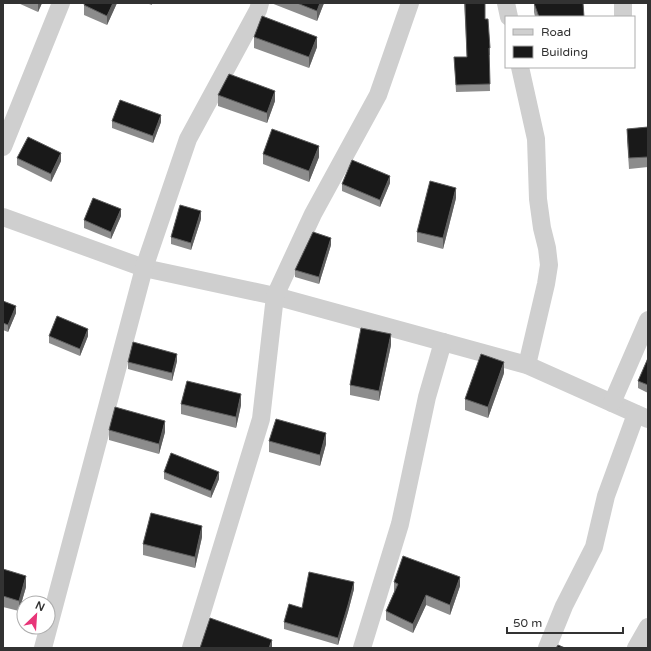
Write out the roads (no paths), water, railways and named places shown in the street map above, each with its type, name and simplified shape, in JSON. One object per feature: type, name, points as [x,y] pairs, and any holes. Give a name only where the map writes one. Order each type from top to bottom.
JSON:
[{"type":"street","points":[[3,147],[61,3]]},
{"type":"street","points":[[43,648],[144,268],[188,139],[254,17],[260,3]]},
{"type":"street","points":[[191,648],[261,419],[275,296],[313,214],[378,95],[410,3]]},
{"type":"street","points":[[506,3],[509,16]]},
{"type":"street","points":[[520,68],[536,139],[538,199],[549,265],[527,365]]},
{"type":"street","points":[[3,217],[144,268],[275,296],[527,365],[642,417],[606,496],[594,547],[564,606],[547,648]]},
{"type":"street","points":[[612,403],[648,320]]},
{"type":"street","points":[[362,648],[400,524],[427,397],[443,342]]},
{"type":"street","points":[[636,648],[648,627]]}]
